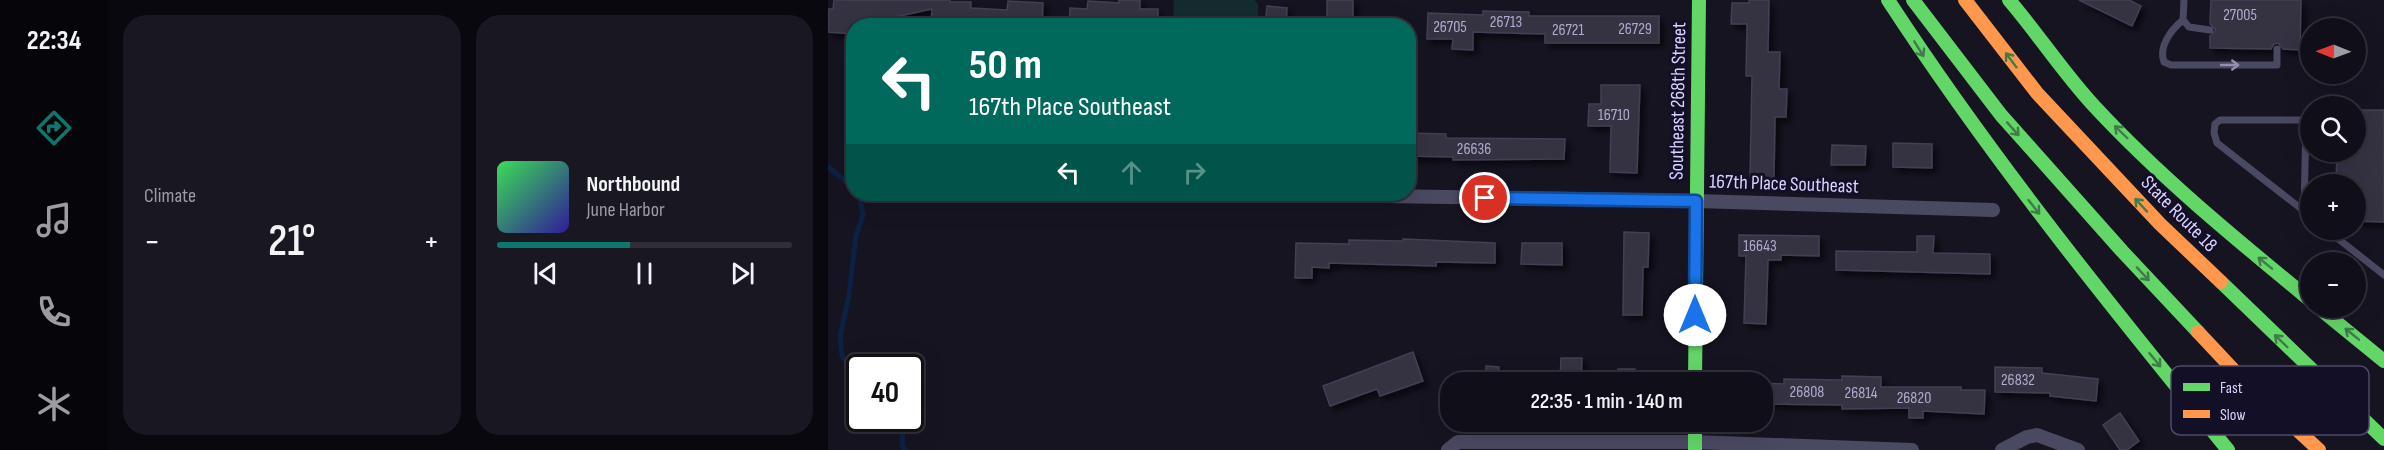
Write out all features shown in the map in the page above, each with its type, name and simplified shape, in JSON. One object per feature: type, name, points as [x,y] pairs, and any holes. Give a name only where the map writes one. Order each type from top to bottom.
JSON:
[{"type":"main road","name":"Southeast 268th Street","points":[[1695,372],[1699,0]]},
{"type":"main road","points":[[1888,0],[1928,63],[1998,159],[2171,380]]},
{"type":"main road","points":[[1913,0],[2001,115],[2122,251],[2230,366]]},
{"type":"main road","name":"State Route 18","points":[[1965,0],[2037,93],[2152,216],[2308,366]]},
{"type":"main road","points":[[2009,0],[2095,107],[2168,177],[2300,292]]},
{"type":"main road","points":[[2331,318],[2384,361]]},
{"type":"main road","name":"State Route 18","points":[[2369,425],[2384,439]]},
{"type":"main road","points":[[2216,435],[2228,450]]},
{"type":"main road","points":[[2303,435],[2319,450]]},
{"type":"street","name":"167th Place Southeast","points":[[1416,197],[1696,201],[1994,210]]},
{"type":"street","points":[[2002,450],[2027,437],[2037,435],[2078,450]]},
{"type":"street","points":[[1448,450],[1458,442],[1912,450]]},
{"type":"lane","points":[[2184,0],[2183,20],[2189,27],[2210,30]]},
{"type":"lane","points":[[2183,20],[2170,30],[2162,56],[2164,62],[2171,65],[2277,66],[2277,49]]},
{"type":"lane","points":[[2220,120],[2306,120],[2307,214],[2217,142],[2214,134],[2215,124],[2220,120]]},
{"type":"lane","points":[[2340,240],[2384,275]]},
{"type":"green space","points":[[1174,0],[1254,0],[1258,4],[1258,18],[1173,18]]},
{"type":"building","points":[[834,0],[950,0],[950,2],[971,2],[971,8],[1007,10],[1008,1],[1043,3],[1042,18],[931,18],[932,9],[890,18],[846,18],[846,33],[828,32],[828,9],[833,9]]},
{"type":"building","points":[[1119,0],[1140,0],[1140,9],[1158,9],[1158,18],[1069,18],[1070,8],[1087,9],[1088,1],[1119,3]]},
{"type":"building","points":[[1327,0],[1353,0],[1353,18],[1327,18]]},
{"type":"building","points":[[1749,0],[1769,0],[1768,52],[1780,52],[1779,89],[1787,89],[1786,117],[1775,117],[1774,178],[1750,177],[1752,76],[1746,76],[1747,24],[1731,24],[1732,3],[1749,3]]},
{"type":"building","points":[[2079,0],[2129,0],[2141,6],[2132,26]]},
{"type":"building","points":[[2211,0],[2301,0],[2300,50],[2283,49],[2278,43],[2274,44],[2271,49],[2210,48],[2210,36],[2216,30],[2210,24]]},
{"type":"building","points":[[1267,6],[1287,8],[1286,18],[1266,18]]},
{"type":"building","points":[[1483,11],[1529,12],[1529,16],[1659,16],[1659,43],[1545,43],[1545,34],[1473,32],[1473,50],[1452,49],[1453,39],[1427,39],[1428,13],[1483,15]]},
{"type":"building","points":[[1601,85],[1640,85],[1637,173],[1610,172],[1611,126],[1588,126],[1589,104],[1601,104]]},
{"type":"building","points":[[2366,110],[2384,110],[2384,222],[2366,221],[2366,174],[2336,174],[2337,162],[2366,162]]},
{"type":"building","points":[[1416,133],[1446,134],[1446,138],[1565,139],[1564,159],[1453,160],[1453,157],[1416,156]]},
{"type":"building","points":[[1893,143],[1932,144],[1932,168],[1893,167]]},
{"type":"building","points":[[1832,145],[1866,146],[1865,165],[1831,165]]},
{"type":"building","points":[[1624,232],[1649,233],[1648,267],[1643,267],[1642,315],[1623,315]]},
{"type":"building","points":[[1739,235],[1819,236],[1819,256],[1781,255],[1781,260],[1768,260],[1766,324],[1744,323],[1746,256],[1739,256]]},
{"type":"building","points":[[1917,236],[1934,236],[1933,253],[1990,254],[1990,274],[1836,270],[1836,251],[1917,252]]},
{"type":"building","points":[[1403,239],[1495,243],[1495,263],[1436,262],[1436,266],[1329,263],[1329,268],[1312,267],[1312,278],[1295,278],[1296,243],[1349,244],[1349,240],[1403,241]]},
{"type":"building","points":[[1522,243],[1562,243],[1562,265],[1521,264]]},
{"type":"building","points":[[1413,352],[1423,381],[1380,396],[1377,389],[1330,406],[1323,386]]},
{"type":"building","points":[[1561,358],[1582,358],[1581,372],[1560,372]]},
{"type":"building","points":[[1486,366],[1499,367],[1499,372],[1486,372]]},
{"type":"building","points":[[1995,367],[2042,368],[2042,373],[2098,379],[2096,401],[2050,396],[2050,393],[1995,392]]},
{"type":"building","points":[[1618,369],[1635,369],[1635,372],[1618,372]]},
{"type":"building","points":[[1842,376],[1881,377],[1881,387],[1961,387],[1961,390],[1985,390],[1984,414],[1923,411],[1923,418],[1909,418],[1909,408],[1842,409],[1842,405],[1773,404],[1773,384],[1784,384],[1784,379],[1842,380]]},
{"type":"building","points":[[2120,413],[2139,441],[2127,450],[2120,450],[2103,425]]},
{"type":"waterway","points":[[828,167],[846,182]]},
{"type":"waterway","points":[[846,362],[842,356],[840,336],[849,295],[856,235],[863,215],[860,201]]},
{"type":"waterway","points":[[903,432],[902,446],[905,450]]},
{"type":"traffic: fast","points":[[1695,372],[1699,0]]},
{"type":"traffic: fast","points":[[1888,0],[1927,59],[2009,173],[2171,379]]},
{"type":"traffic: fast","points":[[1913,0],[2001,115],[2122,251],[2198,332]]},
{"type":"traffic: fast","points":[[2009,0],[2073,81],[2120,133],[2200,207],[2300,292]]},
{"type":"traffic: fast","points":[[2221,282],[2308,366]]},
{"type":"traffic: fast","points":[[2331,318],[2384,361]]},
{"type":"traffic: fast","points":[[2369,425],[2384,439]]},
{"type":"traffic: fast","points":[[1695,432],[1695,450]]},
{"type":"traffic: fast","points":[[2216,435],[2228,450]]},
{"type":"traffic: slow","points":[[1965,0],[2037,93],[2160,224],[2221,282]]},
{"type":"traffic: slow","points":[[2198,332],[2230,366]]},
{"type":"traffic: slow","points":[[2303,435],[2319,450]]},
{"type":"route","points":[[1485,198],[1696,201],[1695,315]]}]
